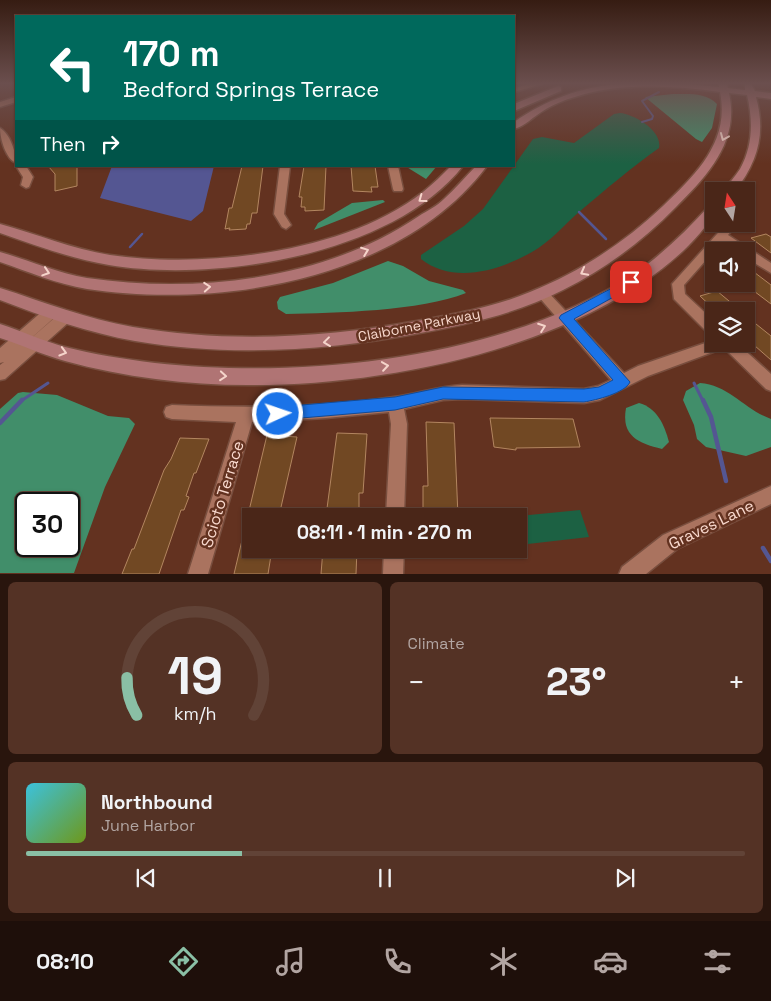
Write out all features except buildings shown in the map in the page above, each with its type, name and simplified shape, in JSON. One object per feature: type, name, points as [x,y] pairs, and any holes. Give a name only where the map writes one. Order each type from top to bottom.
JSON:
[{"type":"main road","points":[[515,125],[536,111]]},
{"type":"main road","name":"Claiborne Parkway","points":[[0,294],[57,315],[126,332],[185,341],[248,344],[318,343],[452,321],[512,305],[542,293],[586,271],[618,251],[665,212],[716,156],[727,129],[729,111]]},
{"type":"main road","points":[[735,182],[747,166],[755,142],[756,121],[754,111]]},
{"type":"main road","points":[[0,228],[87,255],[117,261],[170,265],[236,261],[308,248],[339,239],[380,222],[420,200],[448,178],[457,167]]},
{"type":"main road","points":[[0,256],[61,277],[88,283],[123,287],[171,290],[226,286],[274,278],[340,260],[379,246],[413,228],[445,206],[481,167]]},
{"type":"main road","points":[[0,331],[64,353],[142,368],[228,377],[314,375],[414,362],[500,342],[565,318],[615,292],[667,257],[705,217]]},
{"type":"street","points":[[0,131],[15,158]]},
{"type":"street","points":[[21,167],[28,177],[26,185]]},
{"type":"street","points":[[285,167],[279,214],[286,226]]},
{"type":"street","points":[[393,167],[398,189]]},
{"type":"street","points":[[705,321],[679,296],[678,284],[725,232]]},
{"type":"street","points":[[721,236],[771,269]]},
{"type":"street","points":[[542,293],[623,382]]},
{"type":"street","points":[[0,374],[29,341],[57,315]]},
{"type":"street","points":[[0,357],[29,341]]},
{"type":"street","points":[[172,412],[246,415],[326,411],[395,404],[443,393],[462,392],[584,396],[600,392],[643,371],[705,349]]},
{"type":"street","points":[[737,352],[771,384]]},
{"type":"street","points":[[395,404],[399,424],[395,508]]},
{"type":"street","name":"Scioto Terrace","points":[[198,574],[246,415]]},
{"type":"street","name":"Graves Lane","points":[[629,574],[670,542],[771,495]]},
{"type":"street","points":[[393,574],[394,558]]},
{"type":"green space","points":[[662,111],[716,111],[712,128],[702,142]]},
{"type":"green space","points":[[620,113],[633,116],[646,124],[657,136],[659,148],[599,195],[545,243],[519,259],[492,269],[477,272],[462,273],[448,271],[434,267],[421,259],[421,255],[464,226],[483,209],[513,167],[515,167],[515,164],[533,139],[542,137],[574,143],[614,114]]},
{"type":"green space","points":[[407,167],[436,167],[426,179]]},
{"type":"green space","points":[[383,200],[385,202],[314,230],[318,223],[352,203]]},
{"type":"green space","points":[[388,261],[403,266],[429,281],[463,290],[466,293],[426,304],[378,310],[286,314],[278,309],[277,302],[280,297],[333,283]]},
{"type":"green space","points":[[700,383],[720,388],[753,410],[771,419],[771,447],[746,456],[706,447],[697,439],[694,425],[683,400],[686,391]]},
{"type":"green space","points":[[18,393],[57,395],[108,416],[129,418],[135,424],[105,487],[80,556],[80,492],[15,492],[15,557],[80,557],[74,573],[0,573],[0,409]]},
{"type":"green space","points":[[639,403],[655,413],[665,429],[669,442],[662,449],[639,441],[629,432],[625,418],[626,408]]},
{"type":"green space","points":[[580,510],[589,537],[527,544],[527,515]]},
{"type":"water","points":[[112,167],[214,167],[203,211],[191,221],[100,198]]},
{"type":"waterway","points":[[642,122],[652,119],[653,116],[649,111]]},
{"type":"waterway","points":[[579,212],[606,239]]},
{"type":"waterway","points":[[130,247],[142,234]]},
{"type":"waterway","points":[[21,401],[48,383]]},
{"type":"waterway","points":[[694,383],[703,401]]},
{"type":"waterway","points":[[703,400],[711,417],[726,481]]},
{"type":"waterway","points":[[0,423],[21,401]]},
{"type":"waterway","points":[[763,548],[771,561]]},
{"type":"route","points":[[278,414],[395,404],[443,393],[584,396],[600,392],[623,382],[565,318],[631,282]]}]
